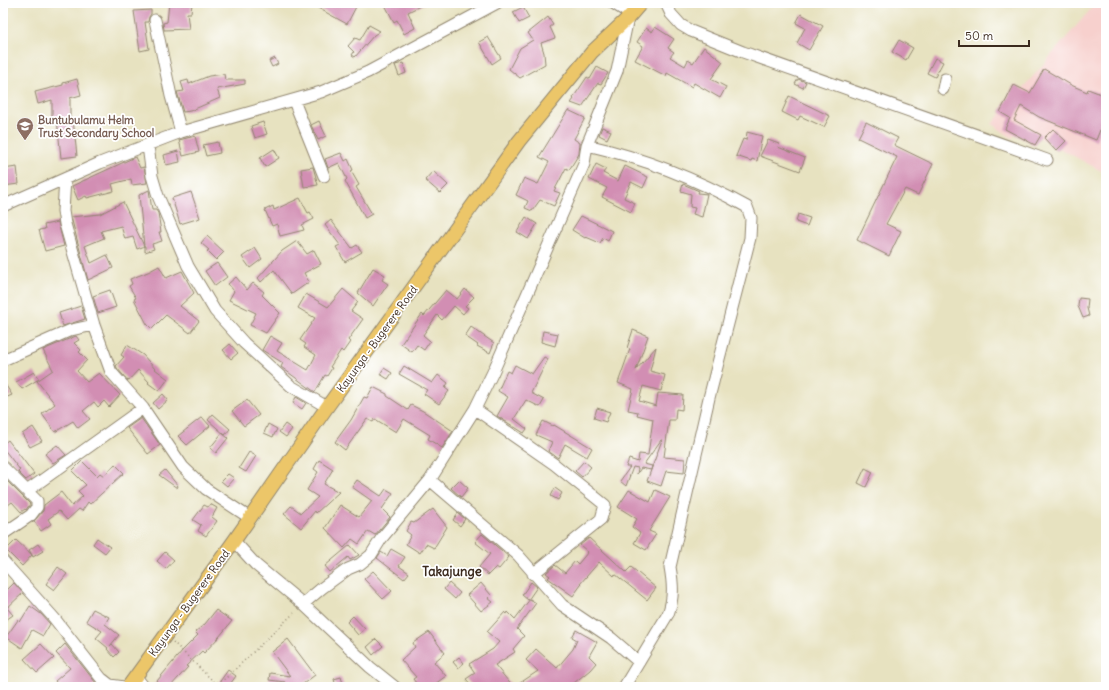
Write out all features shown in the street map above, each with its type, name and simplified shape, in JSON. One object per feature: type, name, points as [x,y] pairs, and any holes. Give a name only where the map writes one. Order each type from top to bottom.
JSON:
[{"type":"main road","name":"Kayunga - Bugerere Road","points":[[136,684],[166,634],[234,541],[327,407],[539,115],[592,52],[641,3]]},
{"type":"street","points":[[3,206],[181,132],[294,100],[368,72],[497,3]]},
{"type":"street","points":[[303,604],[322,588],[360,564],[371,555],[381,539],[430,480],[475,409],[569,201],[584,164],[587,145],[617,71],[629,16],[613,3]]},
{"type":"street","points":[[666,3],[671,14],[691,31],[743,52],[1047,160]]},
{"type":"street","points":[[155,20],[171,96],[181,132]]},
{"type":"street","points":[[294,100],[324,176]]},
{"type":"street","points":[[587,145],[623,153],[713,188],[747,207],[751,218],[750,238],[709,398],[670,567],[673,581],[672,603],[668,614],[624,687]]},
{"type":"street","points":[[148,146],[152,176],[158,196],[188,266],[215,310],[244,343],[292,386],[327,407]]},
{"type":"street","points":[[66,179],[63,211],[65,224],[94,325],[111,372],[143,408],[183,467],[206,489],[250,518]]},
{"type":"street","points":[[3,360],[71,330],[94,325]]},
{"type":"street","points":[[27,491],[143,408]]},
{"type":"street","points":[[475,409],[554,464],[605,505],[601,519],[533,574]]},
{"type":"street","points":[[3,467],[37,502],[36,510],[3,534]]},
{"type":"street","points":[[430,480],[508,546],[562,605],[611,638],[639,662]]},
{"type":"street","points":[[234,541],[256,565],[303,604],[370,667],[395,687]]},
{"type":"street","points":[[3,561],[54,618],[101,678],[110,685],[124,687]]},
{"type":"path","points":[[166,634],[215,683],[225,679],[303,604]]},
{"type":"shaded area","points":[[1096,3],[1106,3],[1105,173],[1022,128],[1012,138],[992,124]]},
{"type":"building","points":[[169,3],[192,3],[191,13],[187,13],[189,29],[164,30],[163,23],[167,22]]},
{"type":"building","points":[[309,3],[358,3],[347,24]]},
{"type":"building","points":[[384,3],[426,3],[408,12],[415,28],[404,34],[397,20],[394,22]]},
{"type":"building","points":[[523,7],[529,18],[519,23],[513,12]]},
{"type":"building","points":[[151,10],[148,22],[145,22],[149,49],[140,51],[134,11]]},
{"type":"building","points":[[801,14],[823,26],[809,50],[797,43],[805,28],[796,23]]},
{"type":"building","points":[[548,17],[553,25],[550,27],[555,38],[541,43],[545,64],[520,78],[509,69],[520,48],[533,40],[528,33]]},
{"type":"building","points":[[369,25],[380,31],[374,35],[355,57],[352,55],[354,52],[348,46],[355,38],[360,40]]},
{"type":"building","points":[[655,27],[674,39],[668,48],[674,52],[670,57],[685,66],[688,60],[693,63],[704,47],[723,62],[711,79],[726,87],[720,98],[694,83],[692,87],[667,73],[666,76],[635,60],[643,46],[637,42],[646,28],[652,32]]},
{"type":"building","points":[[488,37],[501,58],[492,64],[479,42]]},
{"type":"building","points":[[899,40],[913,48],[906,60],[892,52]]},
{"type":"building","points":[[275,58],[278,64],[272,67],[269,61]]},
{"type":"building","points":[[935,58],[943,62],[935,77],[927,73]]},
{"type":"building","points":[[403,63],[406,73],[399,76],[395,65]]},
{"type":"building","points":[[597,67],[608,73],[601,84],[598,83],[582,107],[571,103],[587,77],[590,79]]},
{"type":"building","points":[[1044,69],[1071,85],[1087,92],[1088,89],[1106,96],[1106,132],[1100,130],[1096,140],[1039,117],[1021,106],[1014,120],[1041,135],[1035,145],[1005,129],[1010,118],[1000,112],[1014,85],[1030,93]]},
{"type":"building","points":[[224,74],[225,80],[245,80],[245,84],[217,89],[220,98],[190,111],[183,112],[177,92],[184,91],[181,82],[188,80],[189,84],[209,76]]},
{"type":"building","points":[[77,79],[81,95],[70,98],[70,119],[73,119],[77,156],[61,158],[57,119],[52,119],[52,100],[38,104],[35,92],[63,85],[63,83]]},
{"type":"building","points":[[798,79],[806,82],[803,88],[795,84]]},
{"type":"building","points":[[789,96],[830,116],[824,127],[800,116],[798,120],[782,112]]},
{"type":"building","points":[[568,110],[585,118],[574,139],[580,143],[579,154],[569,170],[566,168],[554,191],[560,193],[554,206],[540,200],[532,211],[525,208],[528,201],[516,195],[524,178],[538,184],[549,162],[539,157]]},
{"type":"building","points":[[319,121],[326,136],[318,140],[311,125]]},
{"type":"building","points":[[263,122],[267,134],[255,138],[251,126]]},
{"type":"building","points":[[866,122],[898,138],[894,145],[933,164],[918,195],[905,189],[886,224],[901,231],[889,256],[857,240],[897,157],[858,138]]},
{"type":"building","points":[[602,127],[611,131],[607,139],[599,135]]},
{"type":"building","points":[[1053,129],[1066,141],[1056,151],[1044,138]]},
{"type":"building","points":[[747,132],[762,136],[757,161],[752,159],[751,161],[736,156],[743,139],[746,140]]},
{"type":"building","points":[[195,136],[199,152],[183,156],[179,140]]},
{"type":"building","points":[[768,140],[779,144],[778,147],[805,158],[800,171],[760,156]]},
{"type":"building","points":[[218,142],[220,153],[206,156],[203,145]]},
{"type":"building","points":[[274,149],[279,158],[265,167],[260,158]]},
{"type":"building","points":[[178,151],[180,162],[166,165],[164,155]]},
{"type":"building","points":[[341,153],[345,161],[348,159],[353,170],[351,171],[359,185],[356,187],[372,214],[365,218],[345,181],[347,179],[339,163],[328,168],[325,159]]},
{"type":"building","points":[[135,157],[140,168],[144,167],[147,183],[132,185],[131,179],[112,184],[114,191],[87,198],[86,196],[78,200],[72,186]]},
{"type":"building","points":[[596,164],[606,169],[603,173],[618,181],[625,166],[648,177],[643,188],[631,182],[624,198],[635,203],[631,212],[602,197],[607,188],[589,179]]},
{"type":"building","points":[[17,167],[19,184],[3,186],[3,169]]},
{"type":"building","points":[[313,167],[318,185],[304,187],[301,169]]},
{"type":"building","points":[[433,171],[448,185],[440,193],[425,180]]},
{"type":"building","points":[[683,184],[699,191],[698,193],[707,194],[702,217],[693,214],[695,208],[690,207],[691,194],[681,191]]},
{"type":"building","points":[[149,190],[152,210],[156,210],[158,213],[161,232],[159,232],[162,241],[152,244],[154,249],[145,252],[145,246],[137,249],[133,237],[125,239],[121,226],[101,231],[104,238],[85,246],[91,263],[107,255],[113,268],[88,280],[71,217],[100,214],[123,202],[144,246],[139,195]]},
{"type":"building","points":[[191,192],[200,218],[180,224],[172,198]]},
{"type":"building","points":[[300,198],[308,213],[310,212],[314,219],[302,225],[304,230],[280,236],[277,224],[272,226],[265,210],[273,206],[274,210]]},
{"type":"building","points":[[798,214],[810,218],[807,226],[796,222]]},
{"type":"building","points":[[581,216],[612,231],[608,241],[603,238],[600,243],[586,237],[585,238],[572,230]]},
{"type":"building","points":[[526,217],[537,224],[528,239],[517,232]]},
{"type":"building","points":[[331,220],[352,248],[357,245],[362,252],[345,262],[336,247],[340,245],[325,225]]},
{"type":"building","points":[[58,222],[64,246],[45,251],[39,230],[45,229],[44,225]]},
{"type":"building","points":[[207,236],[224,252],[216,260],[207,251],[209,250],[201,243]]},
{"type":"building","points":[[297,241],[307,254],[314,250],[321,264],[304,273],[309,282],[292,294],[274,270],[261,282],[258,278],[282,251]]},
{"type":"building","points":[[255,248],[262,259],[250,268],[242,257]]},
{"type":"building","points":[[217,263],[227,277],[215,286],[205,271]]},
{"type":"building","points":[[159,266],[166,278],[182,271],[194,293],[180,306],[199,321],[190,333],[166,315],[152,329],[147,324],[134,299],[136,298],[129,286],[132,284],[130,279]]},
{"type":"building","points":[[373,268],[385,275],[382,280],[388,284],[373,306],[358,293]]},
{"type":"building","points":[[236,277],[247,290],[253,283],[264,292],[262,295],[280,313],[266,333],[250,325],[256,313],[229,300],[234,291],[228,284]]},
{"type":"building","points":[[343,289],[358,302],[351,311],[363,319],[348,340],[350,342],[343,352],[341,350],[330,367],[332,368],[327,376],[325,375],[315,392],[281,367],[283,363],[262,350],[270,336],[282,343],[277,351],[308,370],[316,355],[304,347],[306,344],[300,340],[315,318],[298,308],[306,294],[328,307]]},
{"type":"building","points":[[465,289],[474,297],[465,306],[468,308],[463,314],[454,306],[442,320],[437,315],[423,335],[430,341],[424,350],[417,345],[412,352],[401,344],[422,314],[424,316],[446,290],[457,299]]},
{"type":"building","points":[[110,290],[116,307],[98,313],[93,296]]},
{"type":"building","points":[[1079,298],[1088,299],[1087,308],[1089,316],[1083,318],[1078,306]]},
{"type":"building","points":[[81,306],[85,319],[63,326],[59,313]]},
{"type":"building","points":[[471,327],[494,343],[490,353],[477,346],[478,345],[465,336]]},
{"type":"building","points":[[633,330],[648,336],[636,370],[656,347],[650,371],[665,375],[661,391],[643,386],[639,401],[656,406],[658,393],[683,395],[682,410],[676,409],[675,420],[669,420],[664,457],[685,459],[684,473],[666,471],[661,486],[647,481],[662,440],[644,464],[652,466],[651,470],[641,468],[637,474],[638,468],[633,467],[626,486],[620,481],[630,467],[626,467],[629,459],[638,462],[639,454],[648,455],[653,419],[637,415],[638,412],[628,410],[633,389],[618,383],[630,349],[627,348]]},
{"type":"building","points":[[543,331],[558,334],[555,346],[541,342]]},
{"type":"building","points":[[76,336],[79,340],[74,343],[81,350],[79,352],[87,360],[77,371],[87,382],[99,373],[120,395],[109,407],[104,401],[98,407],[94,402],[83,411],[90,419],[78,428],[73,421],[55,432],[42,414],[55,404],[37,381],[53,370],[43,350]]},
{"type":"building","points":[[230,344],[238,353],[231,359],[223,350]]},
{"type":"building","points":[[127,345],[143,355],[155,369],[168,379],[159,391],[148,383],[149,382],[138,370],[128,381],[117,368],[116,366],[124,357],[121,355]]},
{"type":"building","points":[[544,357],[548,359],[531,393],[544,400],[540,407],[526,400],[514,419],[527,429],[524,433],[497,416],[508,397],[498,391],[507,371],[511,373],[515,365],[532,374]]},
{"type":"building","points":[[404,366],[432,383],[438,375],[448,383],[445,388],[449,391],[439,404],[424,394],[427,390],[399,374]]},
{"type":"building","points":[[384,368],[392,373],[388,379],[380,374]]},
{"type":"building","points":[[34,372],[39,379],[22,389],[16,382]]},
{"type":"building","points":[[3,381],[12,395],[5,398],[3,394]]},
{"type":"building","points":[[373,387],[387,394],[387,396],[408,410],[411,405],[423,411],[453,431],[442,448],[428,439],[430,435],[404,419],[396,432],[375,419],[373,422],[367,419],[345,450],[335,442],[351,420],[364,397],[367,398]]},
{"type":"building","points":[[163,394],[168,400],[158,409],[153,403]]},
{"type":"building","points":[[296,397],[306,403],[302,409],[293,403]]},
{"type":"building","points":[[247,400],[259,415],[244,426],[232,411]]},
{"type":"building","points":[[597,408],[610,412],[606,422],[594,418]]},
{"type":"building","points":[[213,414],[230,429],[225,435],[208,420]]},
{"type":"building","points":[[202,417],[210,426],[187,445],[178,436]]},
{"type":"building","points":[[141,418],[160,445],[148,454],[127,428]]},
{"type":"building","points":[[543,421],[553,426],[554,425],[592,448],[587,457],[565,444],[558,458],[548,451],[552,442],[536,435]]},
{"type":"building","points":[[268,424],[277,429],[273,437],[264,433]]},
{"type":"building","points":[[285,424],[292,429],[286,437],[279,432]]},
{"type":"building","points":[[33,427],[42,441],[30,447],[22,434]]},
{"type":"building","points":[[222,433],[228,438],[216,453],[210,448]]},
{"type":"building","points":[[8,440],[34,474],[26,480],[18,472],[20,470],[3,448],[3,444]]},
{"type":"building","points":[[57,445],[66,455],[53,463],[45,454]]},
{"type":"building","points":[[249,452],[256,456],[246,472],[239,468]]},
{"type":"building","points":[[319,460],[333,469],[324,484],[339,492],[316,513],[315,511],[301,528],[284,514],[291,506],[301,513],[318,497],[307,490],[318,472],[314,469]]},
{"type":"building","points":[[82,461],[97,476],[100,473],[104,476],[115,464],[124,473],[90,504],[88,502],[82,511],[79,509],[67,520],[59,511],[48,519],[51,524],[41,531],[34,521],[43,511],[44,505],[61,492],[72,506],[83,496],[78,491],[86,485],[72,471]]},
{"type":"building","points":[[584,461],[591,467],[582,477],[575,471]]},
{"type":"building","points":[[865,468],[873,472],[866,487],[858,483]]},
{"type":"building","points":[[165,470],[178,486],[177,488],[159,475]]},
{"type":"building","points":[[228,474],[234,478],[227,486],[221,481]]},
{"type":"building","points":[[357,480],[381,496],[386,489],[393,493],[382,509],[390,517],[375,535],[368,531],[359,544],[352,539],[344,548],[325,528],[340,505],[359,517],[372,501],[352,487]]},
{"type":"building","points":[[459,480],[468,488],[461,497],[451,488]]},
{"type":"building","points":[[7,481],[30,504],[26,510],[25,509],[21,512],[12,502],[3,509],[3,485]]},
{"type":"building","points":[[555,488],[562,493],[558,500],[551,496]]},
{"type":"building","points":[[629,490],[650,502],[655,490],[670,497],[649,531],[656,534],[646,550],[634,543],[640,533],[632,527],[637,519],[618,507]]},
{"type":"building","points":[[210,504],[217,508],[212,517],[217,521],[206,536],[198,531],[201,525],[193,520],[204,505],[208,507]]},
{"type":"building","points":[[433,509],[447,527],[434,548],[426,544],[420,553],[406,544],[411,535],[406,531],[411,522],[414,523]]},
{"type":"building","points":[[458,513],[465,519],[460,526],[453,520]]},
{"type":"building","points":[[482,534],[509,557],[499,569],[496,567],[488,575],[479,567],[490,554],[475,542]]},
{"type":"building","points":[[97,538],[110,547],[105,553],[93,544]]},
{"type":"building","points":[[589,538],[626,572],[631,567],[656,588],[647,600],[615,574],[614,576],[599,562],[580,584],[581,585],[573,596],[548,578],[550,576],[546,573],[555,565],[565,573],[575,561],[578,564],[588,552],[580,545]]},
{"type":"building","points":[[16,540],[32,555],[22,566],[6,550]]},
{"type":"building","points":[[38,544],[43,551],[33,557],[29,550]]},
{"type":"building","points":[[350,545],[359,555],[350,560],[348,557],[330,572],[325,566]]},
{"type":"building","points":[[391,549],[405,557],[399,566],[409,573],[404,579],[377,558],[381,552],[387,556]]},
{"type":"building","points":[[165,552],[174,560],[166,569],[157,561]]},
{"type":"building","points":[[58,567],[67,574],[54,590],[46,584]]},
{"type":"building","points":[[373,571],[392,591],[383,599],[364,579]]},
{"type":"building","points":[[531,582],[537,587],[528,600],[522,595]]},
{"type":"building","points":[[14,583],[23,593],[7,608],[13,615],[3,622],[3,594]]},
{"type":"building","points":[[449,583],[460,593],[455,599],[444,589]]},
{"type":"building","points":[[481,583],[491,595],[488,598],[493,602],[481,611],[467,595]]},
{"type":"building","points":[[530,599],[536,603],[517,629],[524,636],[513,649],[515,652],[495,665],[513,687],[473,687],[466,679],[475,673],[469,664],[493,649],[499,642],[487,632],[505,612],[507,614],[508,612],[515,619]]},
{"type":"building","points":[[30,606],[41,614],[50,624],[43,636],[32,630],[22,648],[6,637],[18,620],[20,622]]},
{"type":"building","points":[[93,609],[109,617],[105,624],[119,635],[110,646],[112,644],[119,652],[114,657],[107,649],[108,648],[96,638],[102,631],[86,621]]},
{"type":"building","points":[[216,610],[232,621],[219,637],[204,653],[202,651],[186,666],[188,667],[170,687],[152,687],[182,651],[198,635],[195,632],[205,624]]},
{"type":"building","points":[[353,616],[365,629],[358,635],[347,622]]},
{"type":"building","points":[[576,630],[597,642],[589,656],[596,663],[590,670],[569,687],[514,687],[538,671],[526,660],[536,649],[557,668],[573,649],[577,640],[572,637]]},
{"type":"building","points":[[429,632],[445,653],[434,662],[446,676],[431,687],[419,687],[413,679],[416,677],[401,660],[415,647],[413,643]]},
{"type":"building","points":[[288,639],[315,675],[299,687],[278,687],[285,682],[269,680],[270,673],[290,676],[272,652]]},
{"type":"building","points":[[376,639],[383,646],[373,655],[367,647]]},
{"type":"building","points":[[41,644],[54,658],[37,673],[24,659]]},
{"type":"building","points":[[65,644],[96,683],[92,687],[60,687],[55,681],[70,668],[56,653]]},
{"type":"building","points":[[459,657],[464,663],[458,668],[453,662]]},
{"type":"building","points":[[228,670],[236,676],[228,687],[216,687]]},
{"type":"building","points":[[341,677],[344,687],[336,687],[334,679]]},
{"type":"place","name":"Buntubulamu Helm Trust Secondary School","points":[[25,141]]},
{"type":"district","name":"Takajunge","points":[[452,571]]}]
